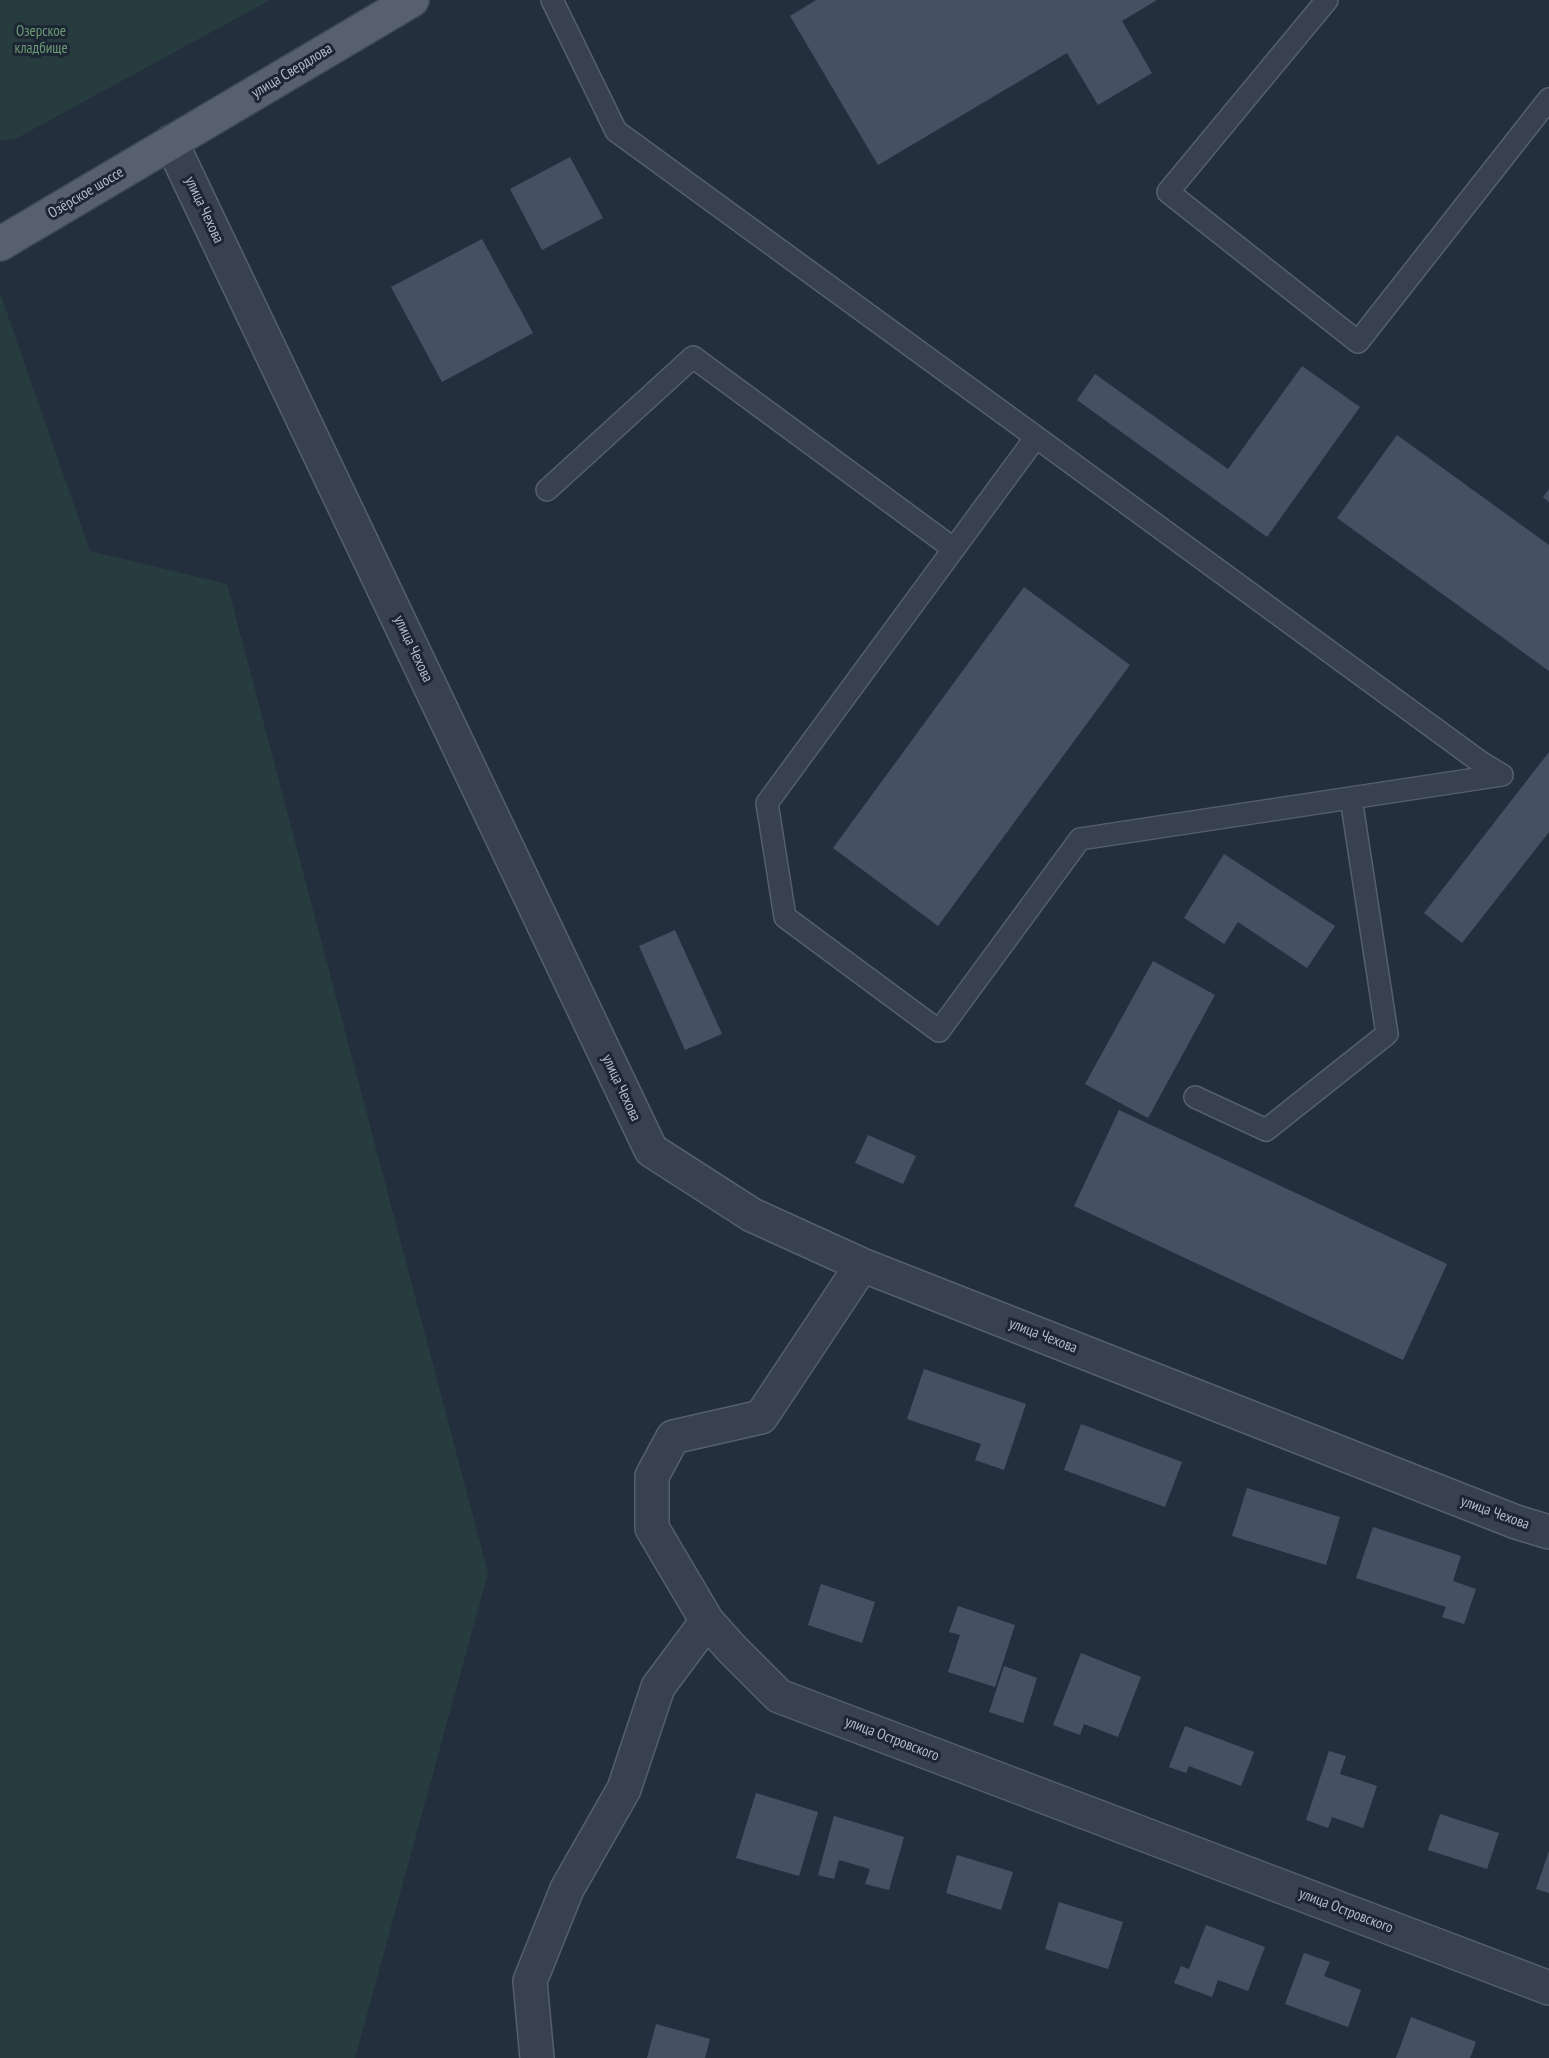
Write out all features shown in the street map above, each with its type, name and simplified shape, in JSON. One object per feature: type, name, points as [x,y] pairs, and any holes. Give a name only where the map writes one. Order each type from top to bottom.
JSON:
[{"type":"main road","name":"улица Свердлова","points":[[171,142],[412,0]]},
{"type":"main road","name":"Озёрское шоссе","points":[[0,244],[171,142]]},
{"type":"street","name":"улица Чехова","points":[[171,142],[651,1150],[752,1215],[862,1265],[1516,1522],[1549,1532]]},
{"type":"street","name":"улица Островского","points":[[862,1265],[761,1418],[673,1437],[652,1476],[652,1528],[707,1621],[730,1648],[779,1696],[1549,1988]]},
{"type":"street","points":[[537,2058],[530,1981],[567,1889],[624,1789],[658,1686],[707,1621]]},
{"type":"lane","points":[[552,0],[616,131],[1036,437],[1469,754],[1502,775],[1080,839],[939,1031],[785,917],[767,803],[1036,437]]},
{"type":"lane","points":[[1327,0],[1168,192],[1358,342],[1549,99]]},
{"type":"lane","points":[[547,490],[693,357],[954,549]]},
{"type":"lane","points":[[1195,1097],[1266,1130],[1387,1034],[1351,798]]},
{"type":"green space","name":"Озерское кладбище","points":[[0,0],[270,0],[17,138],[0,141]]},
{"type":"green space","points":[[0,293],[90,551],[227,584],[488,1573],[355,2058],[0,2058]]},
{"type":"building","points":[[816,0],[1157,0],[1122,21],[1152,73],[1098,105],[1067,53],[878,165],[790,16]]},
{"type":"building","points":[[570,157],[603,218],[542,250],[510,189]]},
{"type":"building","points":[[482,239],[533,333],[442,382],[391,287]]},
{"type":"building","points":[[1302,366],[1360,407],[1267,537],[1077,400],[1095,374],[1228,469]]},
{"type":"building","points":[[1397,435],[1549,545],[1549,671],[1337,518]]},
{"type":"building","points":[[1549,489],[1549,502],[1543,497]]},
{"type":"building","points":[[1024,587],[1130,665],[938,926],[833,848]]},
{"type":"building","points":[[1549,752],[1549,832],[1462,943],[1424,913]]},
{"type":"building","points":[[1224,854],[1335,926],[1307,968],[1238,922],[1224,944],[1184,918]]},
{"type":"building","points":[[675,930],[722,1034],[685,1050],[639,946]]},
{"type":"building","points":[[1153,961],[1215,995],[1148,1118],[1085,1084]]},
{"type":"building","points":[[1119,1110],[1447,1264],[1403,1360],[1074,1206]]},
{"type":"building","points":[[868,1135],[916,1156],[903,1184],[855,1163]]},
{"type":"building","points":[[924,1369],[1026,1404],[1004,1470],[975,1460],[981,1444],[907,1419]]},
{"type":"building","points":[[1081,1424],[1182,1462],[1165,1507],[1064,1470]]},
{"type":"building","points":[[1247,1488],[1340,1517],[1326,1565],[1232,1536]]},
{"type":"building","points":[[1373,1527],[1461,1556],[1453,1581],[1476,1589],[1464,1624],[1442,1617],[1446,1607],[1356,1578]]},
{"type":"building","points":[[821,1584],[875,1602],[862,1643],[808,1625]]},
{"type":"building","points":[[958,1606],[1015,1625],[995,1687],[948,1672],[960,1635],[949,1632]]},
{"type":"building","points":[[1081,1653],[1141,1677],[1118,1737],[1084,1724],[1080,1735],[1053,1725]]},
{"type":"building","points":[[1004,1666],[1037,1678],[1023,1723],[989,1712]]},
{"type":"building","points":[[1185,1726],[1254,1752],[1241,1786],[1189,1766],[1186,1773],[1169,1767]]},
{"type":"building","points":[[1329,1751],[1346,1756],[1340,1774],[1377,1786],[1363,1828],[1332,1817],[1328,1828],[1306,1820]]},
{"type":"building","points":[[756,1793],[818,1812],[799,1876],[736,1858]]},
{"type":"building","points":[[1440,1814],[1499,1833],[1487,1869],[1428,1850]]},
{"type":"building","points":[[834,1816],[904,1837],[889,1890],[865,1884],[870,1869],[839,1860],[834,1879],[818,1875]]},
{"type":"building","points":[[1549,1851],[1549,1893],[1536,1889]]},
{"type":"building","points":[[957,1855],[1013,1872],[1001,1910],[946,1893]]},
{"type":"building","points":[[1059,1902],[1123,1922],[1108,1969],[1045,1949]]},
{"type":"building","points":[[1206,1925],[1265,1947],[1248,1991],[1218,1980],[1212,1997],[1174,1983],[1181,1966],[1189,1969]]},
{"type":"building","points":[[1304,1953],[1330,1962],[1324,1976],[1361,1990],[1348,2027],[1285,2004]]},
{"type":"building","points":[[1411,2017],[1476,2042],[1470,2058],[1396,2058]]},
{"type":"building","points":[[656,2024],[710,2039],[705,2058],[647,2058]]}]
